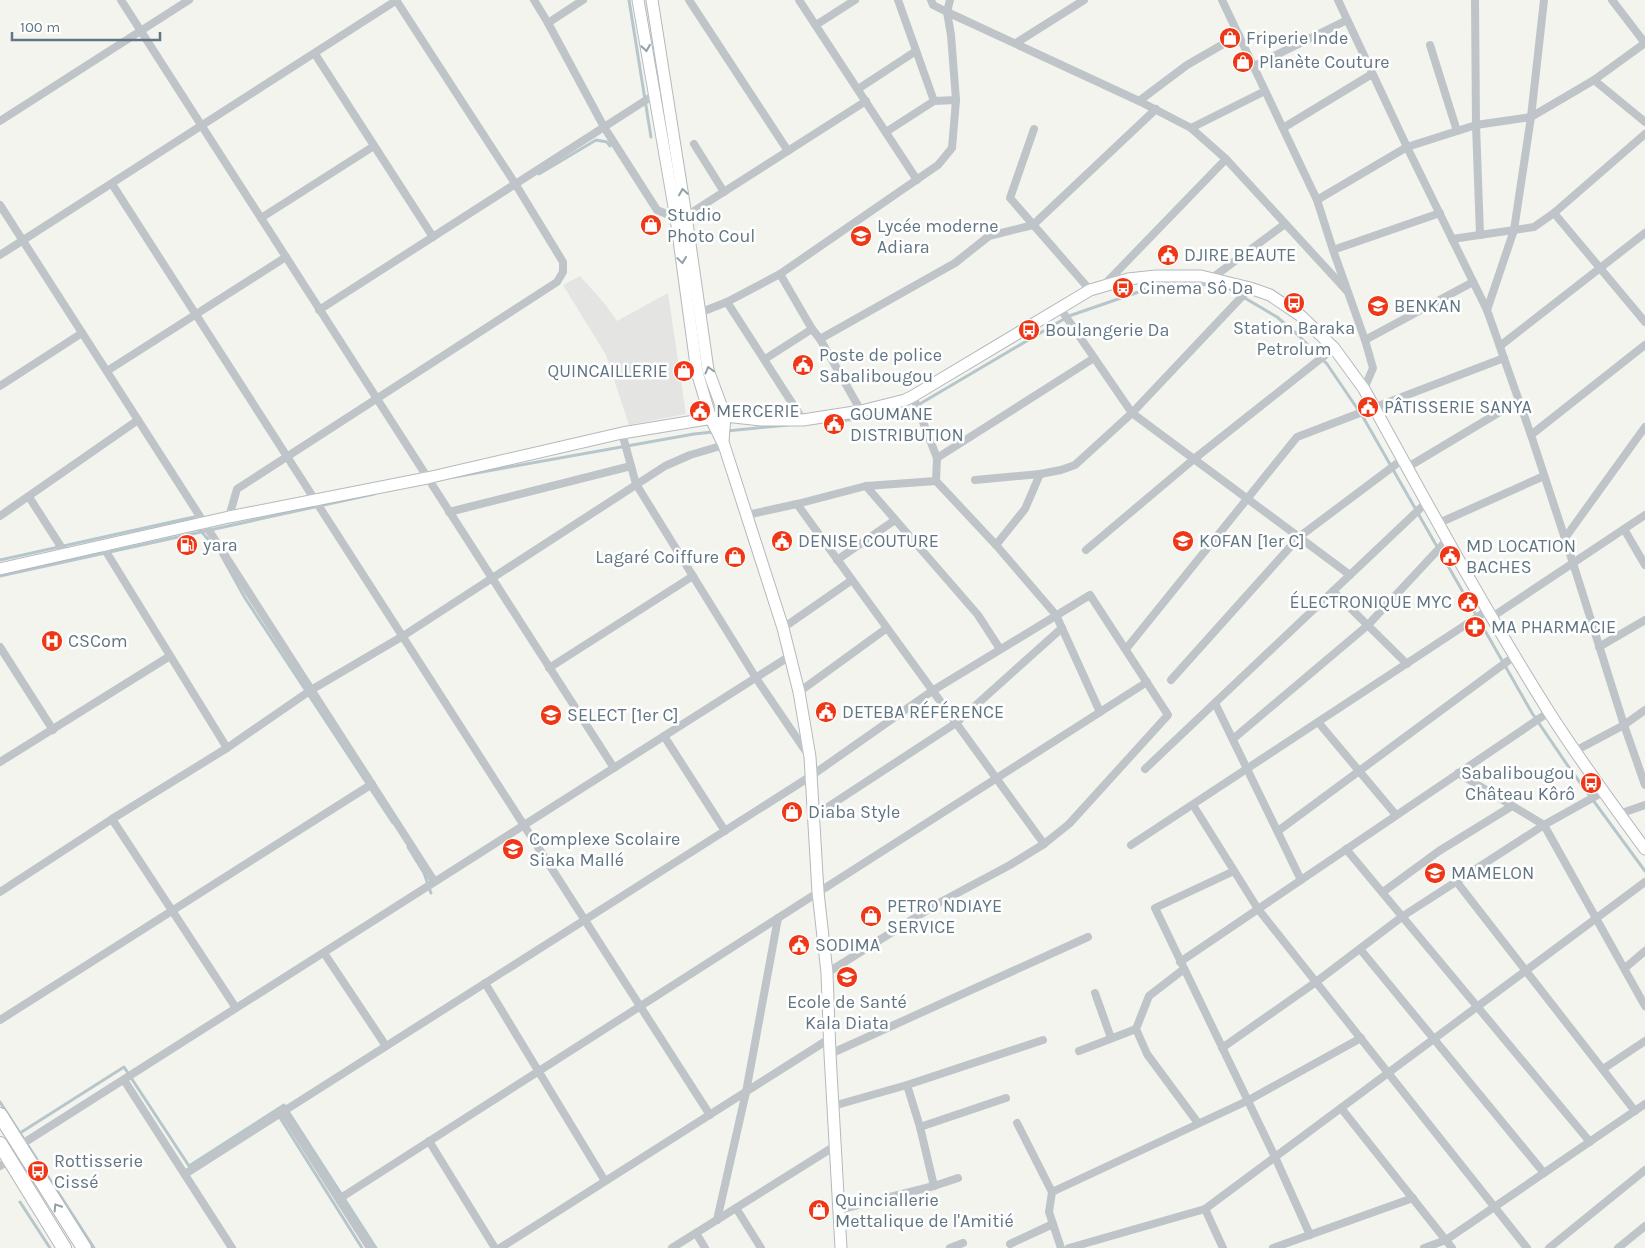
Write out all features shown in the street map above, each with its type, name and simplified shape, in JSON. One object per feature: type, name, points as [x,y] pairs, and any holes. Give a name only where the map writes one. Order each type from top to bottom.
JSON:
[{"type":"highway","points":[[0,1116],[84,1248]]},
{"type":"highway","points":[[0,1144],[5,1163],[64,1248]]},
{"type":"main road","points":[[638,0],[654,96],[681,217],[708,370],[725,416],[724,443]]},
{"type":"main road","points":[[652,0],[681,217],[697,372],[711,419],[724,443],[783,628],[799,692],[810,757],[818,892],[827,973],[841,1248]]},
{"type":"main road","points":[[0,568],[229,517],[427,478],[622,433],[725,416],[762,420],[803,420],[861,411],[905,400],[913,396],[1090,290],[1128,279],[1156,276],[1201,276],[1250,288],[1270,296],[1301,316],[1334,348],[1364,389],[1490,614],[1549,712],[1603,792],[1645,849]]},
{"type":"street","points":[[121,0],[614,768]]},
{"type":"street","points":[[0,120],[189,0]]},
{"type":"street","points":[[0,255],[397,0],[516,185],[563,262],[563,272],[557,282],[237,489],[229,517]]},
{"type":"street","points":[[534,0],[604,127],[657,210],[681,217],[724,192],[866,101]]},
{"type":"street","points":[[548,23],[583,0]]},
{"type":"street","points":[[689,0],[788,151]]},
{"type":"street","points":[[800,0],[917,180]]},
{"type":"street","points":[[816,25],[855,0]]},
{"type":"street","points":[[898,0],[934,101]]},
{"type":"street","points":[[931,0],[933,5],[947,12],[1156,109],[1191,128],[1226,159],[1347,291]]},
{"type":"street","points":[[699,313],[727,302],[780,274],[938,165],[952,148],[956,100],[951,35],[947,12],[950,0]]},
{"type":"street","points":[[1016,43],[1084,0]]},
{"type":"street","points":[[1222,0],[1317,200],[1332,250],[1365,340],[1372,368],[1364,389]]},
{"type":"street","points":[[1338,0],[1487,310],[1565,538],[1645,785]]},
{"type":"street","points":[[1474,0],[1480,235]]},
{"type":"street","points":[[1487,310],[1514,230],[1531,117],[1544,0]]},
{"type":"street","points":[[1317,200],[1407,147],[1476,125],[1531,117],[1594,80],[1645,43],[1612,0]]},
{"type":"street","points":[[1254,66],[1347,20]]},
{"type":"street","points":[[1139,101],[1187,65],[1239,35]]},
{"type":"street","points":[[1430,45],[1457,131]]},
{"type":"street","points":[[858,89],[916,51]]},
{"type":"street","points":[[315,54],[433,237]]},
{"type":"street","points":[[1283,128],[1372,74]]},
{"type":"street","points":[[1594,80],[1645,122]]},
{"type":"street","points":[[320,310],[665,88]]},
{"type":"street","points":[[1191,128],[1266,91]]},
{"type":"street","points":[[886,132],[934,101],[956,100]]},
{"type":"street","points":[[820,339],[955,262],[989,236],[1033,225],[1156,109]]},
{"type":"street","points":[[1034,129],[1010,198],[1090,290]]},
{"type":"street","points":[[1452,239],[1534,227],[1554,213],[1645,134]]},
{"type":"street","points":[[694,144],[724,192]]},
{"type":"street","points":[[261,218],[374,146]]},
{"type":"street","points":[[1103,286],[1226,159]]},
{"type":"street","points":[[112,184],[710,1115]]},
{"type":"street","points":[[0,204],[434,881]]},
{"type":"street","points":[[1332,250],[1440,213]]},
{"type":"street","points":[[1554,213],[1645,322]]},
{"type":"street","points":[[1212,278],[1285,224]]},
{"type":"street","points":[[1500,346],[1645,233]]},
{"type":"street","points":[[107,371],[286,257]]},
{"type":"street","points":[[780,274],[861,411]]},
{"type":"street","points":[[1365,340],[1473,282]]},
{"type":"street","points":[[975,480],[1040,474],[1075,465],[1132,413],[1250,288]]},
{"type":"street","points":[[727,302],[803,420]]},
{"type":"street","points":[[1060,308],[1132,413],[1350,575]]},
{"type":"street","points":[[765,359],[812,329]]},
{"type":"street","points":[[0,386],[82,333]]},
{"type":"street","points":[[1531,436],[1645,344]]},
{"type":"street","points":[[1086,550],[1194,459],[1334,348]]},
{"type":"street","points":[[937,458],[1094,358]]},
{"type":"street","points":[[1126,649],[1249,499],[1297,437],[1504,358]]},
{"type":"street","points":[[913,396],[937,458],[936,481],[996,545],[1056,614],[1100,712]]},
{"type":"street","points":[[1171,680],[1299,537],[1405,463],[1518,401]]},
{"type":"street","points":[[0,516],[138,420]]},
{"type":"street","points":[[1565,538],[1645,427]]},
{"type":"street","points":[[622,433],[636,484],[756,678],[810,757]]},
{"type":"street","points":[[1,890],[228,748],[312,690],[403,636],[665,466],[690,454],[724,443]]},
{"type":"street","points":[[449,512],[631,466]]},
{"type":"street","points":[[996,545],[1025,509],[1040,474]]},
{"type":"street","points":[[1439,523],[1544,476]]},
{"type":"street","points":[[747,515],[866,486],[936,481]]},
{"type":"street","points":[[866,486],[978,615],[1000,649]]},
{"type":"street","points":[[29,496],[65,553]]},
{"type":"street","points":[[1145,769],[1428,502]]},
{"type":"street","points":[[797,504],[1044,844]]},
{"type":"street","points":[[1131,845],[1407,664],[1573,563],[1645,515]]},
{"type":"street","points":[[837,560],[895,520]]},
{"type":"street","points":[[1624,529],[1645,565]]},
{"type":"street","points":[[1232,739],[1368,625],[1448,539]]},
{"type":"street","points":[[102,545],[228,748]]},
{"type":"street","points":[[550,668],[693,576]]},
{"type":"street","points":[[783,628],[852,580]]},
{"type":"street","points":[[1333,591],[1407,664]]},
{"type":"street","points":[[185,1174],[811,776],[932,691],[1090,595],[1168,715],[1068,824],[1044,844],[1010,865],[937,904],[827,973]]},
{"type":"street","points":[[1599,647],[1645,620]]},
{"type":"street","points":[[799,692],[887,628]]},
{"type":"street","points":[[814,816],[956,723],[1062,628]]},
{"type":"street","points":[[0,647],[53,730]]},
{"type":"street","points":[[1278,831],[1516,655]]},
{"type":"street","points":[[0,762],[170,656]]},
{"type":"street","points":[[19,1146],[790,656]]},
{"type":"street","points":[[339,1199],[1147,682]]},
{"type":"street","points":[[1215,703],[1301,880]]},
{"type":"street","points":[[1575,751],[1624,725],[1645,710]]},
{"type":"street","points":[[1198,1124],[1147,1054],[1136,1029],[1149,996],[1182,965],[1258,909],[1549,712]]},
{"type":"street","points":[[1318,722],[1396,815]]},
{"type":"street","points":[[664,736],[725,831]]},
{"type":"street","points":[[1458,773],[1544,825],[1645,1006]]},
{"type":"street","points":[[0,1020],[372,784]]},
{"type":"street","points":[[1222,1048],[1316,982],[1403,916],[1544,825],[1603,792]]},
{"type":"street","points":[[1193,804],[1258,909],[1527,1248]]},
{"type":"street","points":[[1619,814],[1645,804]]},
{"type":"street","points":[[1384,892],[1440,851],[1512,806]]},
{"type":"street","points":[[112,819],[236,1008]]},
{"type":"street","points":[[1346,849],[1384,892],[1590,1142]]},
{"type":"street","points":[[1234,871],[1155,908],[1275,1157],[1310,1235]]},
{"type":"street","points":[[1456,881],[1635,1111]]},
{"type":"street","points":[[1069,1248],[1205,1209],[1645,882]]},
{"type":"street","points":[[717,1220],[746,1092],[778,918]]},
{"type":"street","points":[[830,1054],[1088,937]]},
{"type":"street","points":[[1360,949],[1544,1173]]},
{"type":"street","points":[[1625,968],[1645,951]]},
{"type":"street","points":[[324,953],[386,1046]]},
{"type":"street","points":[[486,983],[605,1181]]},
{"type":"street","points":[[1095,993],[1111,1038]]},
{"type":"street","points":[[1078,1051],[1136,1029]]},
{"type":"street","points":[[1052,1192],[1247,1101],[1361,1038]]},
{"type":"street","points":[[500,1248],[829,1039]]},
{"type":"street","points":[[833,1106],[1044,1040]]},
{"type":"street","points":[[1603,1070],[1645,1041]]},
{"type":"street","points":[[124,1080],[232,1248]]},
{"type":"street","points":[[907,1084],[920,1126],[934,1186]]},
{"type":"street","points":[[920,1126],[1006,1098]]},
{"type":"street","points":[[1424,1248],[1446,1240],[1645,1104]]},
{"type":"street","points":[[1341,1108],[1452,1248]]},
{"type":"street","points":[[283,1112],[370,1248]]},
{"type":"street","points":[[1018,1123],[1052,1192],[1049,1212],[1061,1248]]},
{"type":"street","points":[[429,1141],[495,1248]]},
{"type":"street","points":[[672,1248],[835,1146]]},
{"type":"street","points":[[1549,1248],[1645,1170]]},
{"type":"street","points":[[838,1210],[934,1186],[958,1178]]},
{"type":"street","points":[[1273,1248],[1412,1198]]},
{"type":"street","points":[[736,1208],[761,1248]]},
{"type":"street","points":[[1205,1209],[1223,1248]]},
{"type":"street","points":[[1010,1244],[1053,1224]]},
{"type":"street","points":[[1618,1248],[1645,1226]]},
{"type":"street","points":[[696,1233],[705,1248]]},
{"type":"street","points":[[950,1248],[963,1243]]},
{"type":"shaded area","points":[[580,276],[605,304],[617,321],[668,293],[686,414],[629,425],[606,355],[563,285]]},
{"type":"waterway","points":[[629,0],[651,137]]},
{"type":"waterway","points":[[539,174],[596,140],[607,142],[610,146]]},
{"type":"waterway","points":[[827,422],[901,415],[1069,316],[1147,289],[1213,284]]},
{"type":"waterway","points":[[1226,287],[1277,317],[1327,364],[1363,417],[1532,713],[1568,766],[1645,871]]},
{"type":"waterway","points":[[727,431],[788,425]]},
{"type":"waterway","points":[[454,477],[713,432]]},
{"type":"waterway","points":[[0,576],[374,494]]},
{"type":"waterway","points":[[0,560],[194,517],[195,523]]},
{"type":"waterway","points":[[200,530],[220,553],[245,598],[393,823]]},
{"type":"waterway","points":[[408,847],[424,873],[431,893]]},
{"type":"waterway","points":[[20,1133],[124,1067],[189,1166],[284,1105],[376,1248]]},
{"type":"waterway","points":[[0,1102],[94,1248]]},
{"type":"waterway","points":[[279,1116],[362,1248]]},
{"type":"waterway","points":[[20,1202],[50,1248]]},
{"type":"place","name":"Friperie Inde","points":[[1230,38]]},
{"type":"place","name":"Planète Couture","points":[[1243,62]]},
{"type":"place","name":"Studio Photo Coul","points":[[651,225]]},
{"type":"place","name":"Lycée moderne Adiara","points":[[861,236]]},
{"type":"place","name":"DJIRE BEAUTE","points":[[1168,255]]},
{"type":"place","name":"Cinema Sô Da","points":[[1123,288]]},
{"type":"place","name":"Station Baraka Petrolum","points":[[1294,303]]},
{"type":"place","name":"BENKAN","points":[[1378,306]]},
{"type":"place","name":"Boulangerie Da","points":[[1029,330]]},
{"type":"place","name":"Poste de police Sabalibougou","points":[[803,365]]},
{"type":"place","name":"QUINCAILLERIE","points":[[684,371]]},
{"type":"place","name":"PÂTISSERIE SANYA","points":[[1368,407]]},
{"type":"place","name":"MERCERIE","points":[[700,411]]},
{"type":"place","name":"GOUMANE DISTRIBUTION","points":[[834,424]]},
{"type":"place","name":"DENISE COUTURE","points":[[782,541]]},
{"type":"place","name":"KOFAN [1er C]","points":[[1183,541]]},
{"type":"place","name":"yara","points":[[187,545]]},
{"type":"place","name":"MD LOCATION BACHES","points":[[1450,556]]},
{"type":"place","name":"Lagaré Coiffure","points":[[735,557]]},
{"type":"place","name":"ÉLECTRONIQUE MYC","points":[[1468,602]]},
{"type":"place","name":"MA PHARMACIE","points":[[1475,627]]},
{"type":"place","name":"CSCom","points":[[52,641]]},
{"type":"place","name":"DETEBA RÉFÉRENCE","points":[[826,712]]},
{"type":"place","name":"SELECT [1er C]","points":[[551,715]]},
{"type":"place","name":"Sabalibougou Château Kôrô","points":[[1591,783]]},
{"type":"place","name":"Diaba Style","points":[[792,812]]},
{"type":"place","name":"Complexe Scolaire Siaka Mallé","points":[[513,849]]},
{"type":"place","name":"MAMELON","points":[[1435,873]]},
{"type":"place","name":"PETRO NDIAYE SERVICE","points":[[871,916]]},
{"type":"place","name":"SODIMA","points":[[799,945]]},
{"type":"place","name":"Ecole de Santé Kala Diata","points":[[847,977]]},
{"type":"place","name":"Rottisserie Cissé","points":[[38,1171]]},
{"type":"place","name":"Quinciallerie Mettalique de l'Amitié","points":[[819,1210]]}]
